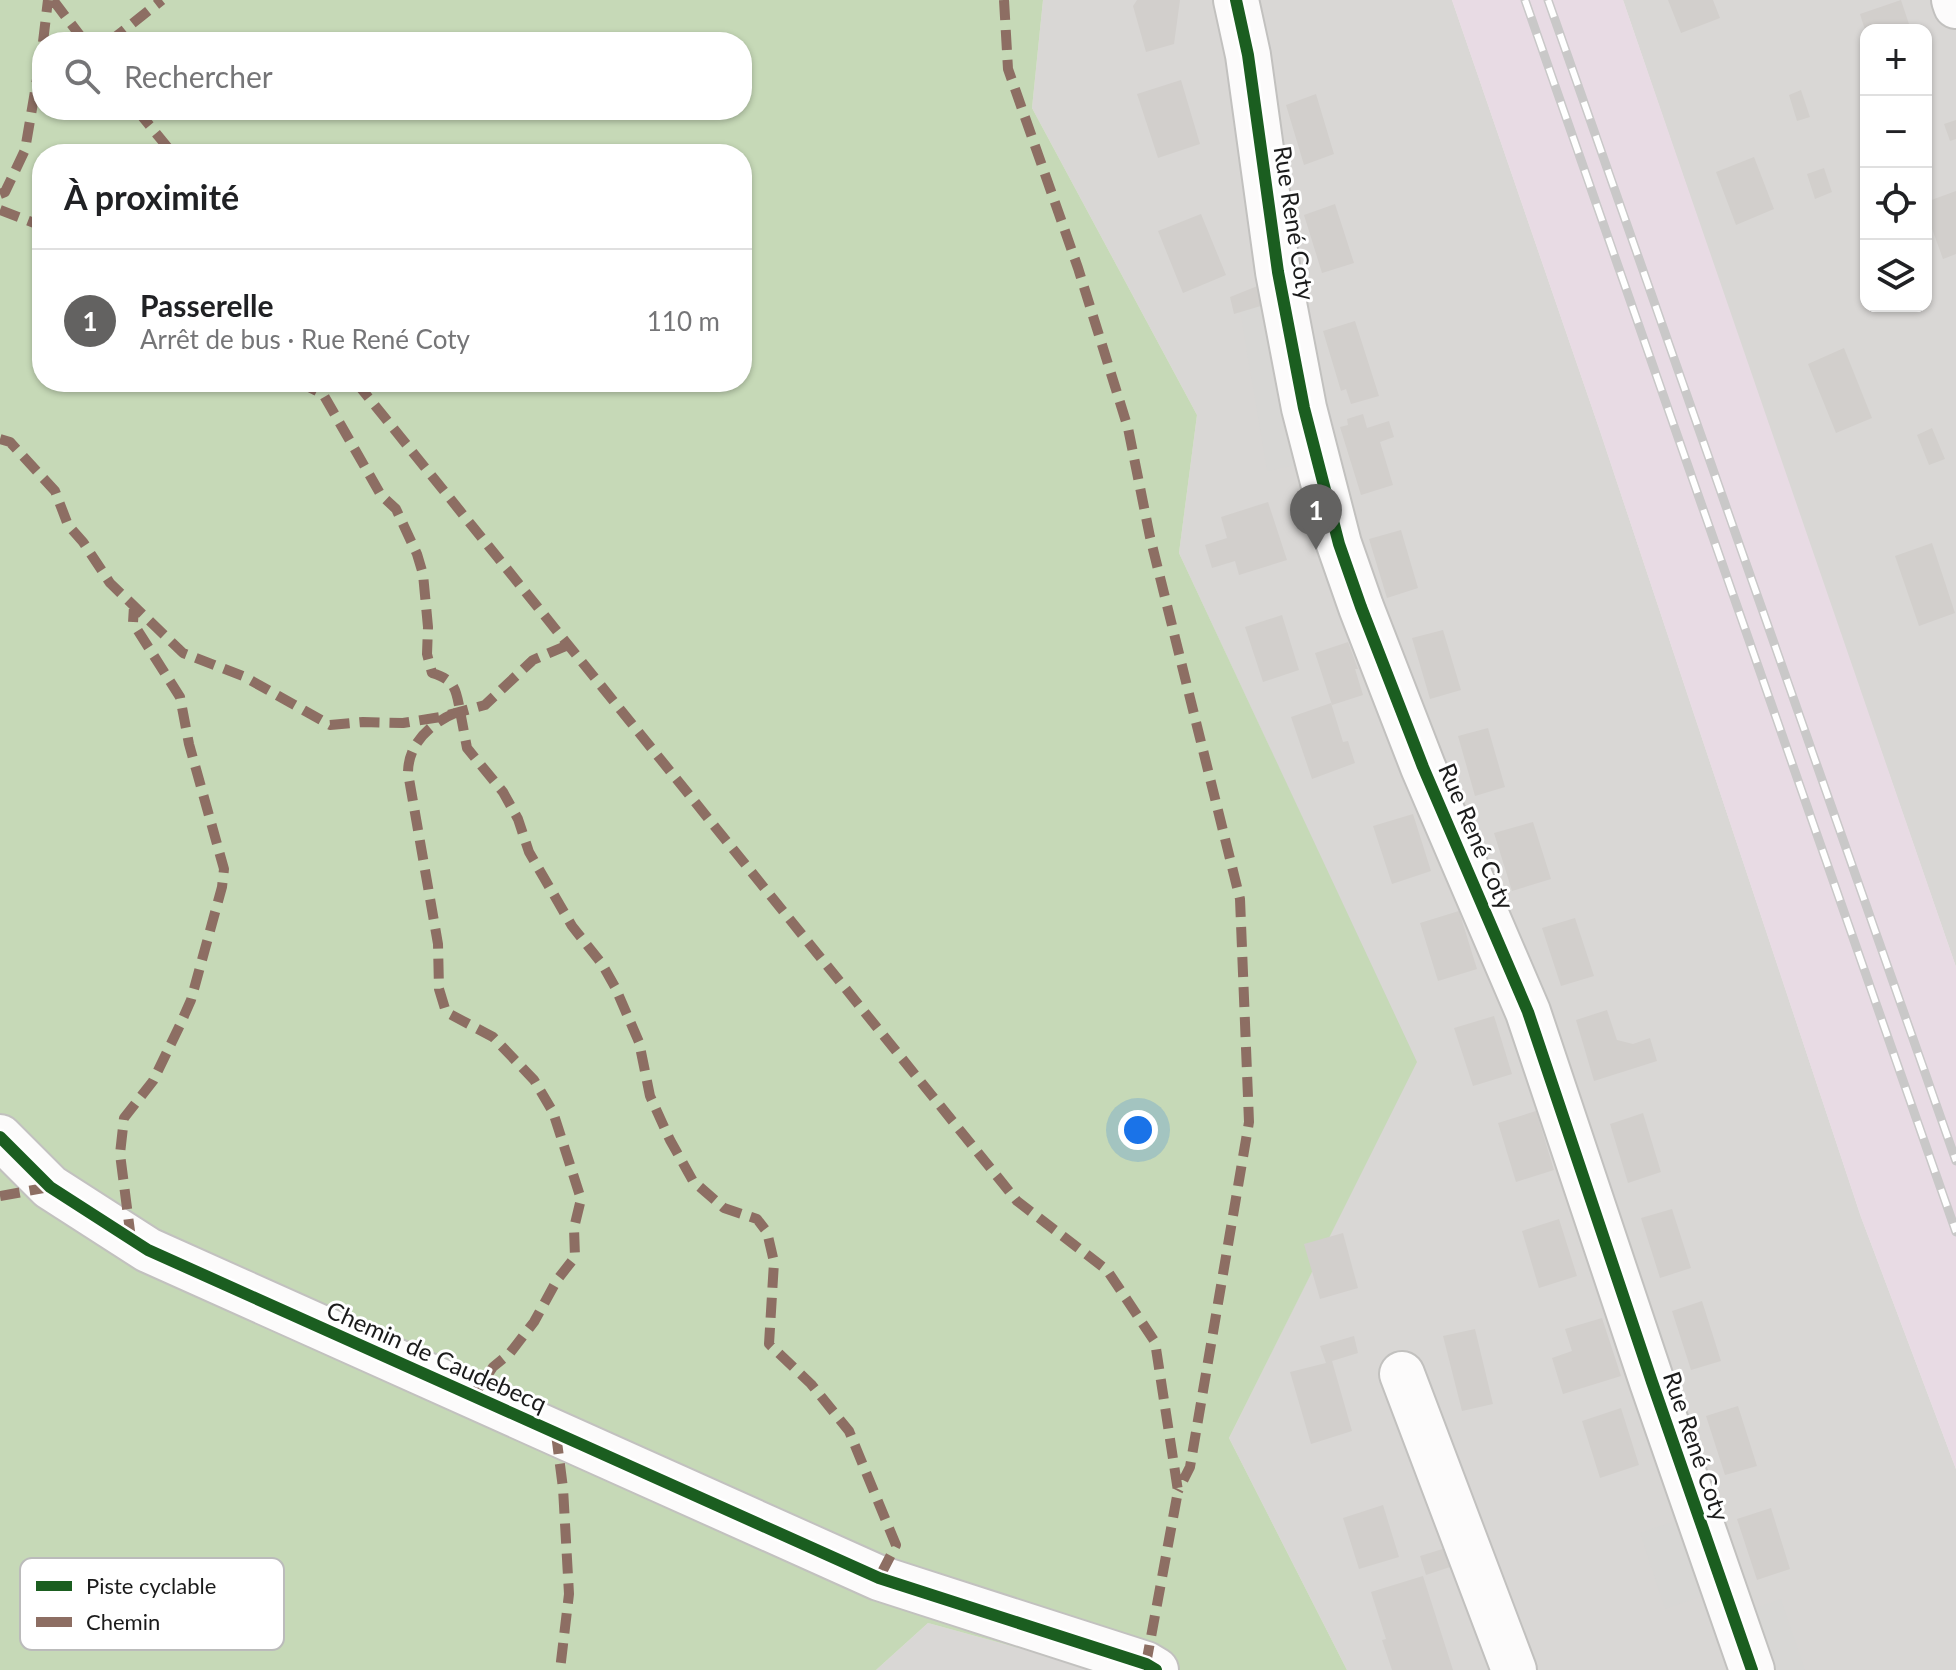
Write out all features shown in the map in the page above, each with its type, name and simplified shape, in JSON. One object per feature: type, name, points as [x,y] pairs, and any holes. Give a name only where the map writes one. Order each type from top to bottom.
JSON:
[{"type":"street","name":"Rue René Coty","points":[[1236,0],[1248,55],[1281,287],[1304,408],[1339,544],[1423,767],[1528,1012],[1752,1670]]},
{"type":"street","points":[[1954,0],[1956,6]]},
{"type":"street","name":"Chemin de Caudebecq","points":[[0,1137],[50,1187],[148,1250],[879,1578],[1146,1664],[1156,1670]]},
{"type":"street","points":[[1402,1374],[1514,1670]]},
{"type":"shaded area","points":[[1043,0],[1452,0],[1600,431],[1861,1217],[1956,1469],[1956,1670],[1347,1670],[1229,1438],[1416,1062],[1179,553],[1197,415],[1032,108]]},
{"type":"shaded area","points":[[1452,0],[1623,0],[1956,967],[1956,1469],[1861,1217],[1600,431]]},
{"type":"shaded area","points":[[1623,0],[1956,0],[1956,967],[1768,425]]},
{"type":"shaded area","points":[[1270,304],[1297,465],[1267,471],[1240,310]]},
{"type":"shaded area","points":[[1678,1520],[1703,1596],[1665,1609],[1640,1533]]},
{"type":"shaded area","points":[[1781,1599],[1805,1670],[1767,1670],[1747,1611]]},
{"type":"shaded area","points":[[928,1623],[1099,1670],[876,1670]]},
{"type":"green space","points":[[0,0],[1043,0],[1032,108],[1197,415],[1179,553],[1417,1062],[1229,1438],[1347,1670],[1099,1670],[928,1623],[876,1670],[0,1670]]},
{"type":"building","points":[[1137,0],[1180,0],[1174,44],[1146,52],[1133,6]]},
{"type":"building","points":[[1668,0],[1713,0],[1720,18],[1681,33]]},
{"type":"building","points":[[1901,0],[1909,24],[1863,24],[1860,14]]},
{"type":"building","points":[[1181,80],[1200,144],[1158,158],[1137,94]]},
{"type":"building","points":[[1801,90],[1810,117],[1797,121],[1789,95]]},
{"type":"building","points":[[1316,94],[1334,154],[1304,165],[1286,105]]},
{"type":"building","points":[[1956,120],[1956,139],[1950,141],[1944,124]]},
{"type":"building","points":[[1754,157],[1774,209],[1736,225],[1716,172]]},
{"type":"building","points":[[1824,168],[1832,192],[1815,199],[1807,174]]},
{"type":"building","points":[[1956,191],[1956,254],[1943,259],[1932,229],[1932,200]]},
{"type":"building","points":[[1335,204],[1354,263],[1322,273],[1304,215]]},
{"type":"building","points":[[1201,214],[1226,275],[1183,293],[1158,231]]},
{"type":"building","points":[[1260,285],[1264,305],[1234,314],[1230,297]]},
{"type":"building","points":[[1355,321],[1379,396],[1351,404],[1346,389],[1341,391],[1323,331]]},
{"type":"building","points":[[1844,348],[1872,418],[1836,433],[1808,364]]},
{"type":"building","points":[[1363,414],[1367,428],[1389,421],[1394,437],[1380,442],[1393,485],[1361,495],[1340,427],[1348,425],[1347,419]]},
{"type":"building","points":[[1932,428],[1945,459],[1929,465],[1917,435]]},
{"type":"building","points":[[1268,502],[1287,560],[1239,575],[1235,561],[1212,568],[1205,545],[1227,538],[1221,517]]},
{"type":"building","points":[[1401,530],[1418,588],[1387,598],[1369,539]]},
{"type":"building","points":[[1932,543],[1955,613],[1919,626],[1895,556]]},
{"type":"building","points":[[1282,615],[1299,670],[1263,682],[1245,627]]},
{"type":"building","points":[[1443,630],[1461,690],[1430,699],[1412,638]]},
{"type":"building","points":[[1348,642],[1363,695],[1332,705],[1315,653]]},
{"type":"building","points":[[1331,703],[1343,742],[1348,741],[1355,763],[1312,779],[1291,717]]},
{"type":"building","points":[[1488,728],[1505,787],[1475,796],[1458,736]]},
{"type":"building","points":[[1413,814],[1431,871],[1392,884],[1373,826]]},
{"type":"building","points":[[1533,822],[1551,879],[1512,891],[1494,833]]},
{"type":"building","points":[[1459,911],[1477,969],[1438,981],[1420,923]]},
{"type":"building","points":[[1575,918],[1594,976],[1561,986],[1542,928]]},
{"type":"building","points":[[1607,1010],[1617,1040],[1633,1044],[1650,1038],[1657,1061],[1594,1081],[1576,1020]]},
{"type":"building","points":[[1494,1016],[1512,1074],[1473,1086],[1454,1028]]},
{"type":"building","points":[[1536,1111],[1554,1170],[1516,1182],[1498,1123]]},
{"type":"building","points":[[1643,1113],[1661,1172],[1628,1183],[1610,1124]]},
{"type":"building","points":[[1672,1209],[1691,1268],[1660,1278],[1641,1218]]},
{"type":"building","points":[[1559,1219],[1577,1276],[1539,1288],[1522,1231]]},
{"type":"building","points":[[1343,1233],[1358,1288],[1320,1299],[1304,1244]]},
{"type":"building","points":[[1702,1301],[1721,1361],[1691,1370],[1672,1311]]},
{"type":"building","points":[[1602,1318],[1621,1376],[1563,1394],[1552,1358],[1572,1351],[1565,1329]]},
{"type":"building","points":[[1475,1329],[1493,1404],[1462,1411],[1443,1336]]},
{"type":"building","points":[[1354,1336],[1358,1353],[1332,1361],[1352,1431],[1311,1444],[1290,1372],[1326,1363],[1320,1346]]},
{"type":"building","points":[[1738,1406],[1757,1466],[1725,1475],[1706,1416]]},
{"type":"building","points":[[1621,1408],[1639,1465],[1600,1478],[1582,1421]]},
{"type":"building","points":[[1383,1505],[1399,1557],[1359,1569],[1343,1518]]},
{"type":"building","points":[[1771,1508],[1790,1569],[1757,1580],[1737,1519]]},
{"type":"building","points":[[1449,1547],[1456,1565],[1426,1575],[1420,1556]]},
{"type":"building","points":[[1423,1576],[1453,1670],[1392,1670],[1371,1592]]},
{"type":"railway","points":[[1525,0],[1956,1232]]},
{"type":"railway","points":[[1548,0],[1956,1161]]},
{"type":"marked path","points":[[44,32],[48,0]]},
{"type":"marked path","points":[[53,0],[77,32]]},
{"type":"marked path","points":[[122,32],[162,0]]},
{"type":"marked path","points":[[1004,0],[1008,69],[1078,268],[1128,428],[1150,537],[1240,899],[1249,1122],[1190,1467],[1178,1491]]},
{"type":"marked path","points":[[0,194],[5,192],[25,150],[32,109]]},
{"type":"marked path","points":[[145,120],[165,144]]},
{"type":"marked path","points":[[0,210],[32,222]]},
{"type":"marked path","points":[[319,392],[381,495],[396,509],[417,554],[423,574],[427,654],[432,673],[453,686],[460,711],[440,721],[417,742],[408,773],[438,944],[439,989],[446,1012],[493,1037],[534,1080],[553,1112],[581,1199],[574,1228],[575,1257],[557,1280],[534,1322],[510,1353],[493,1367],[473,1396]]},
{"type":"marked path","points":[[364,392],[1017,1201],[1107,1270],[1155,1342],[1178,1491],[1146,1664]]},
{"type":"marked path","points":[[0,439],[10,442],[55,491],[68,525],[110,583],[183,653],[243,676],[330,725],[403,723],[485,705],[533,660],[568,645]]},
{"type":"marked path","points":[[131,1239],[120,1154],[124,1118],[153,1081],[191,1000],[222,887],[224,869],[189,744],[180,697],[133,623],[134,606]]},
{"type":"marked path","points":[[460,711],[467,748],[503,792],[518,819],[529,852],[572,926],[602,964],[615,987],[639,1042],[650,1096],[693,1181],[724,1208],[757,1219],[767,1232],[774,1262],[769,1344],[811,1384],[849,1431],[896,1545],[879,1578]]},
{"type":"marked path","points":[[0,1196],[50,1187]]},
{"type":"marked path","points":[[556,1434],[563,1488],[569,1594],[560,1670]]},
{"type":"cycle path","points":[[1236,0],[1248,55],[1278,272],[1304,408],[1339,544],[1423,767],[1528,1012],[1752,1670]]},
{"type":"cycle path","points":[[0,1137],[50,1187],[148,1250],[879,1578],[1146,1664],[1156,1670]]},
{"type":"place","name":"Passerelle","points":[[1316,550]]}]
